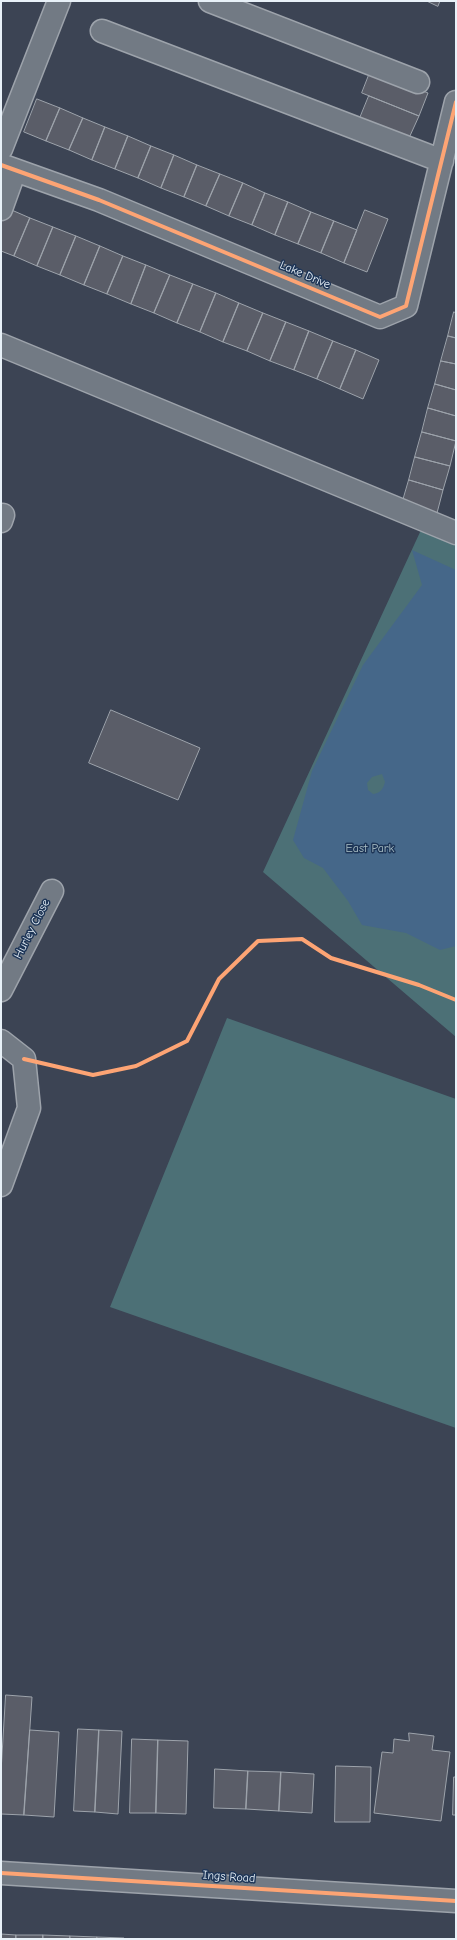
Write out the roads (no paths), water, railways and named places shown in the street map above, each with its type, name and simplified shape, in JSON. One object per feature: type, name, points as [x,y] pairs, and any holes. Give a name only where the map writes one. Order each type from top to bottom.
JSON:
[{"type":"street","points":[[1,149],[59,1]]},
{"type":"street","points":[[210,1],[418,82]]},
{"type":"street","points":[[102,31],[442,161]]},
{"type":"street","name":"Lake Drive","points":[[8,168],[100,200],[380,317],[406,306],[456,102]]},
{"type":"street","points":[[1,209],[8,168]]},
{"type":"street","points":[[1,345],[456,533]]},
{"type":"street","name":"Hurley Close","points":[[1,990],[52,890]]},
{"type":"street","points":[[1,1041],[24,1059],[29,1108],[1,1185]]},
{"type":"street","name":"Ings Road","points":[[1,1873],[456,1901]]},
{"type":"water","name":"East Park","points":[[412,550],[456,570],[456,946],[440,950],[406,933],[362,925],[348,901],[323,868],[304,858],[293,840],[312,771],[363,665],[422,585]],"holes":[[[382,774],[385,782],[382,789],[378,793],[373,794],[368,790],[367,783],[372,777]]]}]
